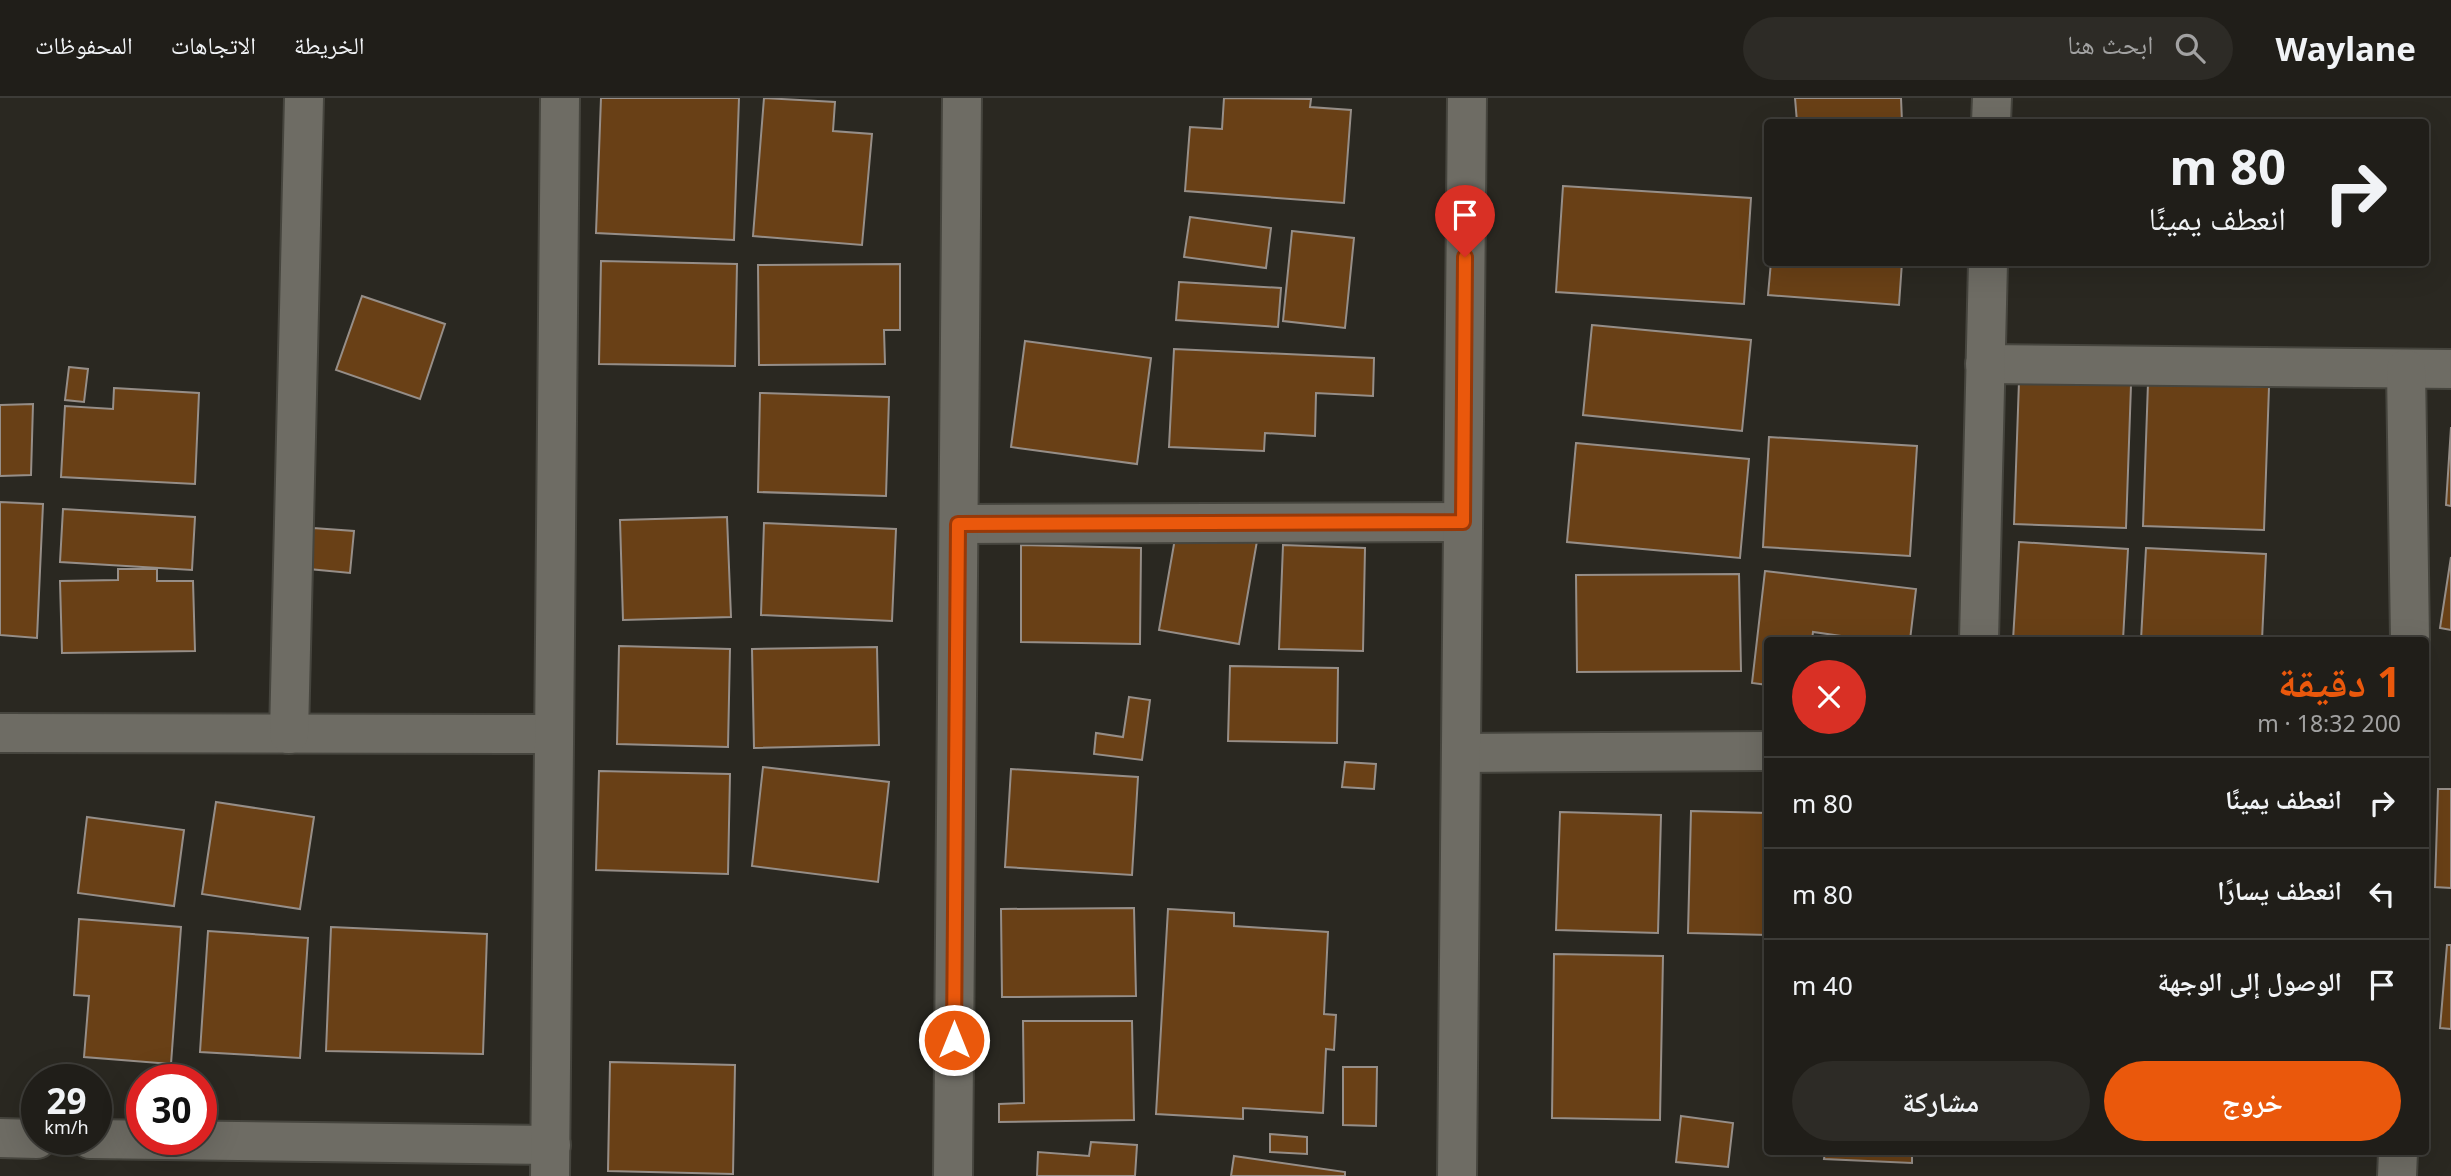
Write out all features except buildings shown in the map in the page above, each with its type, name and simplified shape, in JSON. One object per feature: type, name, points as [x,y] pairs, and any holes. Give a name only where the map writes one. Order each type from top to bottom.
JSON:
[{"type":"street","points":[[289,734],[304,98]]},
{"type":"street","points":[[112,1140],[550,1161],[559,98]]},
{"type":"street","points":[[953,1176],[962,98]]},
{"type":"street","points":[[1457,1176],[1467,98]]},
{"type":"street","points":[[1992,98],[1992,119]]},
{"type":"street","points":[[1979,637],[1988,266]]},
{"type":"street","points":[[1985,364],[2451,369]]},
{"type":"street","points":[[2406,369],[2410,637]]},
{"type":"street","points":[[958,524],[1463,522]]},
{"type":"street","points":[[0,733],[554,734]]},
{"type":"street","points":[[1461,753],[1764,751]]},
{"type":"street","points":[[0,1138],[21,1139]]},
{"type":"street","points":[[2397,1176],[2398,1155]]},
{"type":"route","points":[[954,1040],[958,524],[1463,522],[1465,257]]}]
